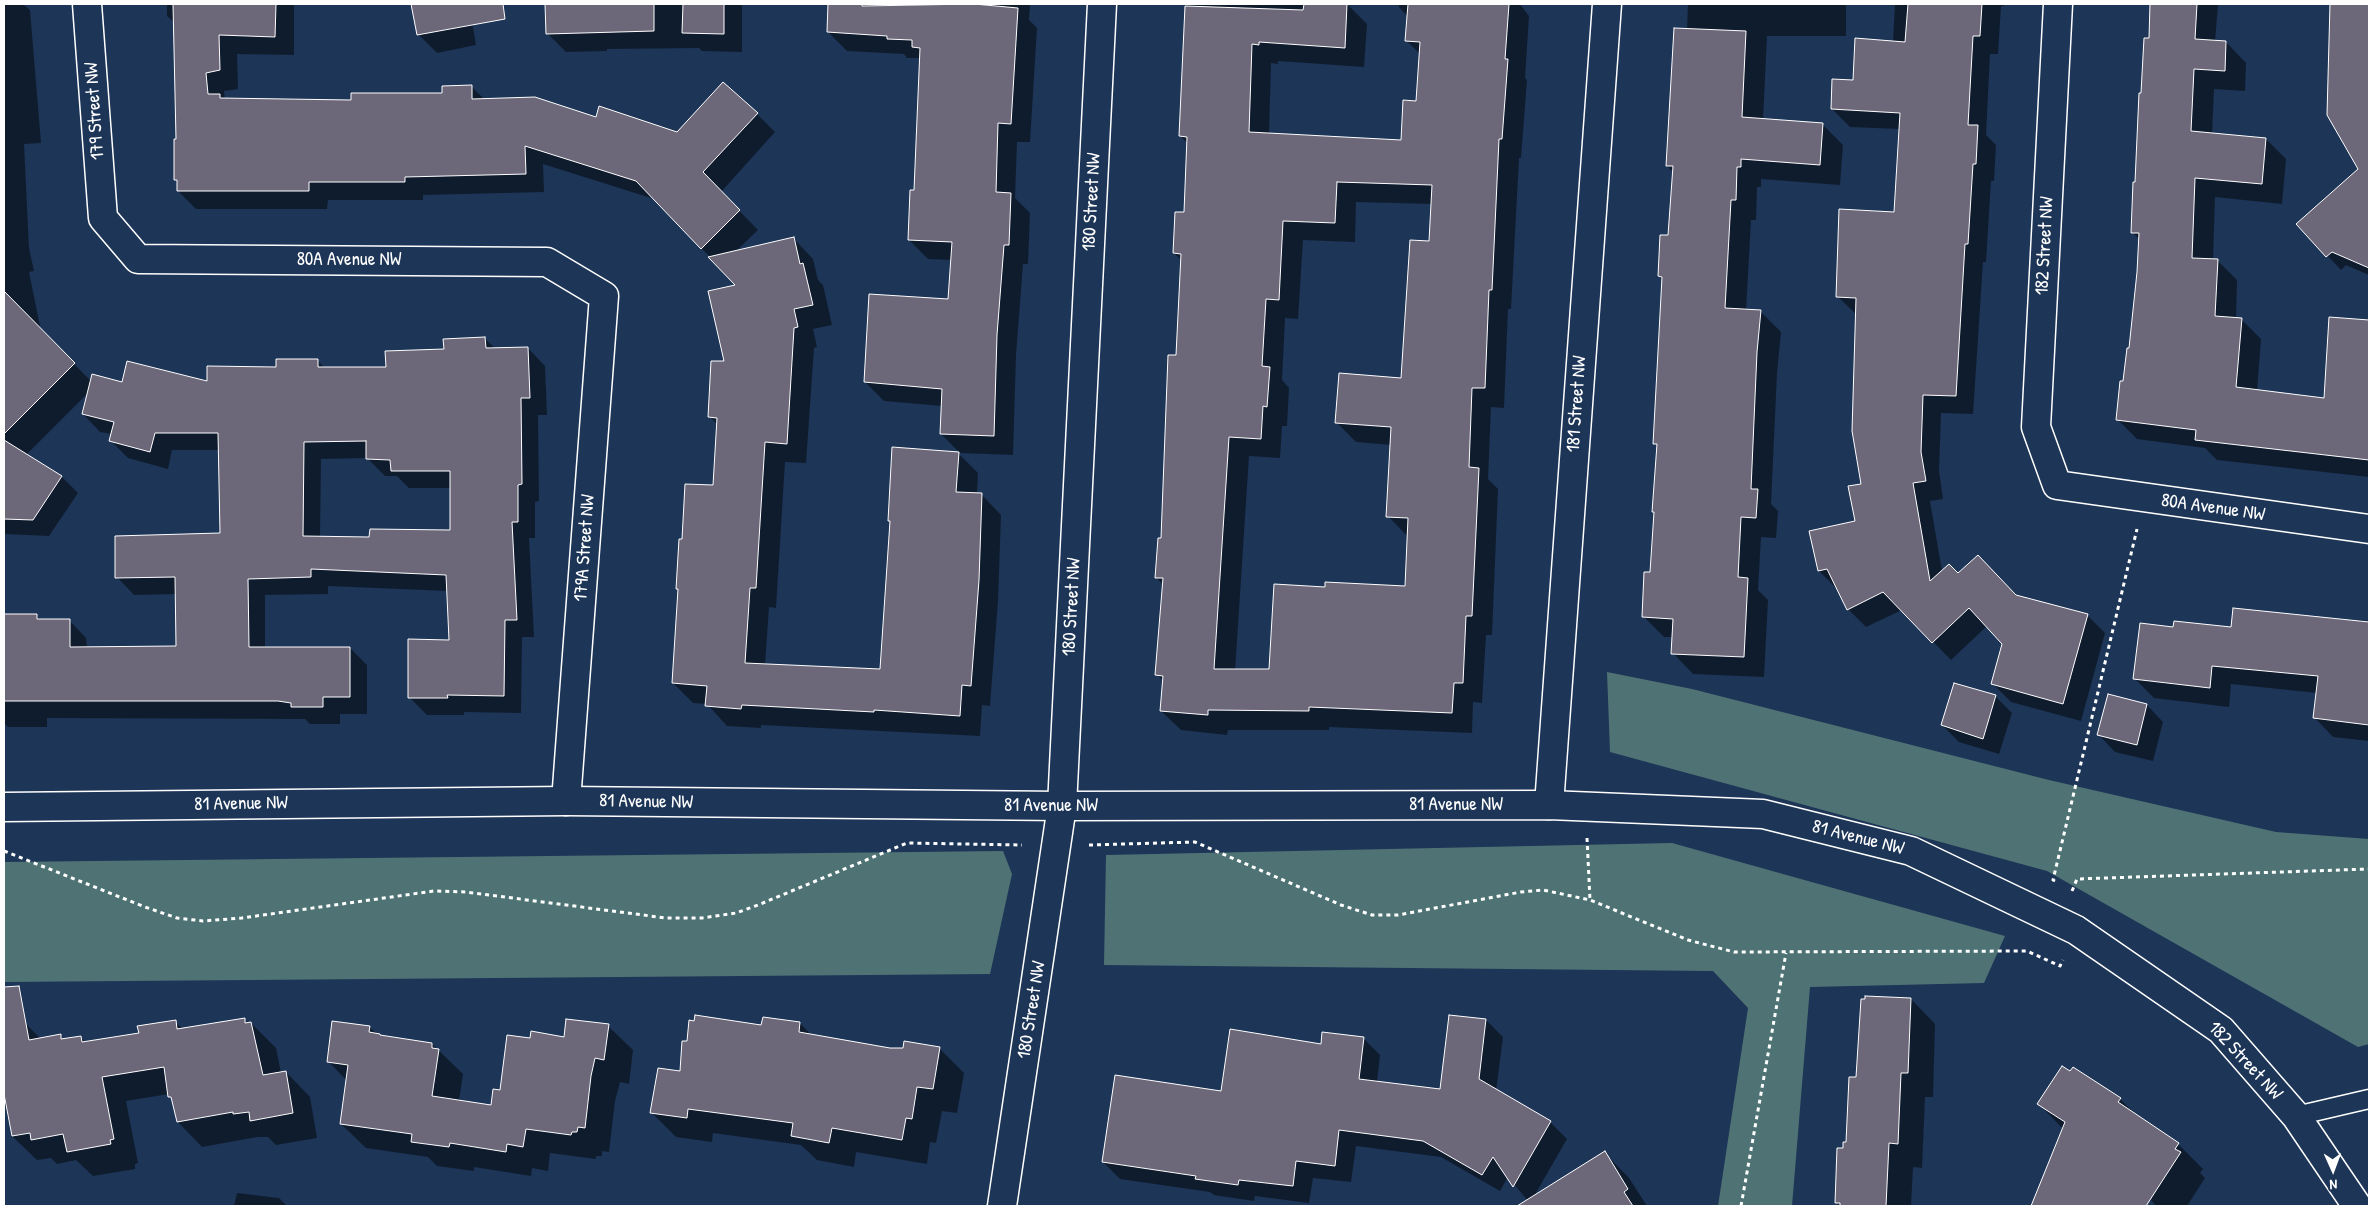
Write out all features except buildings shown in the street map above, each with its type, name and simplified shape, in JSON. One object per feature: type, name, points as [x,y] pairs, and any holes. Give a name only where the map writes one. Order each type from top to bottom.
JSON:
[{"type":"street","name":"179 Street NW","points":[[88,4],[103,218]]},
{"type":"street","name":"180 Street NW","points":[[1002,1206],[1062,806],[1102,4]]},
{"type":"street","name":"181 Street NW","points":[[1549,804],[1607,4]]},
{"type":"street","name":"182 Street NW","points":[[2057,485],[2036,427],[2058,4]]},
{"type":"street","name":"80A Avenue NW","points":[[103,218],[138,259],[548,262],[604,296]]},
{"type":"street","name":"179A Street NW","points":[[566,801],[604,296]]},
{"type":"street","name":"80A Avenue NW","points":[[2057,485],[2369,530]]},
{"type":"street","name":"81 Avenue NW","points":[[4,807],[566,801],[1062,806],[1549,804],[1762,814],[1911,851],[2076,930]]},
{"type":"street","name":"182 Street NW","points":[[2076,930],[2221,1030],[2296,1116],[2358,1206]]},
{"type":"lane","points":[[2296,1116],[2369,1099]]},
{"type":"path","points":[[2059,883],[2053,880],[2145,498]]},
{"type":"path","points":[[1586,806],[1590,900]]},
{"type":"path","points":[[4,851],[145,907],[177,918],[203,921],[242,918],[434,891],[466,892],[666,918],[702,918],[736,913],[758,905],[906,843],[1057,845],[1195,842],[1341,905],[1372,915],[1398,915],[1521,892],[1543,890],[1590,900],[1696,942],[1734,952],[2028,951],[2060,966],[2076,930]]},
{"type":"path","points":[[2071,890],[2077,879],[2369,869]]},
{"type":"path","points":[[2065,887],[2078,894]]},
{"type":"path","points":[[1741,1206],[1786,953]]},
{"type":"green space","points":[[1607,672],[1692,689],[2049,780],[2276,832],[2369,839],[2369,1044],[2358,1047],[2047,871],[1610,752]]},
{"type":"green space","points":[[1672,843],[2005,936],[1984,983],[1810,987],[1792,1206],[1718,1206],[1748,1008],[1713,971],[1104,965],[1106,855]]},
{"type":"green space","points":[[1003,851],[1012,874],[990,974],[4,982],[4,862]]}]
